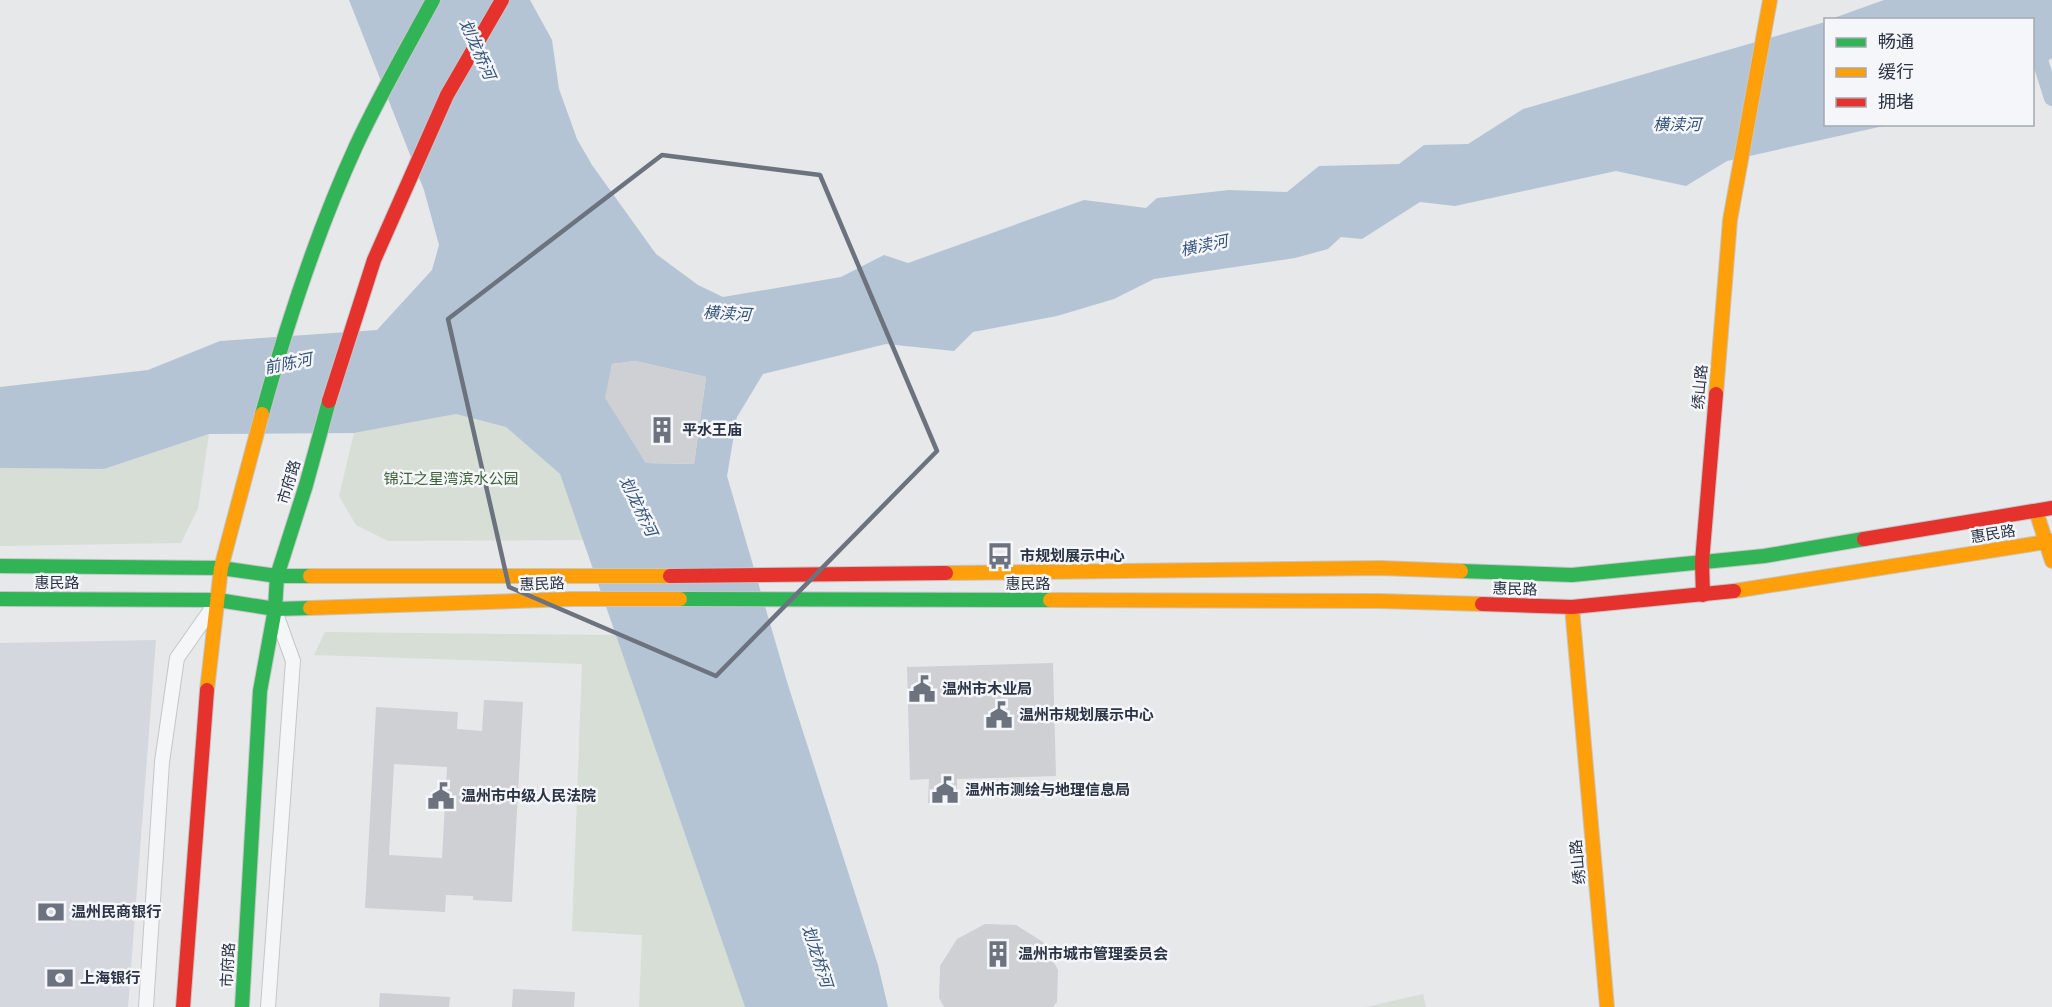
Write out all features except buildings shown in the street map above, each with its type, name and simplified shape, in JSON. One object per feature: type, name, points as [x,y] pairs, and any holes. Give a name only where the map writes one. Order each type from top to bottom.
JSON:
[{"type":"main road","points":[[183,1007],[202,736],[221,568],[277,359],[318,242],[356,146],[433,0]]},
{"type":"main road","name":"市府路","points":[[243,1007],[260,690],[275,609],[277,576],[306,485],[339,362],[374,260],[447,95],[502,0]]},
{"type":"main road","name":"绣山路","points":[[1703,595],[1702,562],[1730,220],[1770,0]]},
{"type":"main road","name":"惠民路","points":[[0,566],[221,568],[277,576],[573,577],[1380,568],[1572,575],[1764,556],[2052,508]]},
{"type":"main road","points":[[2036,511],[2049,541],[2052,561]]},
{"type":"main road","name":"惠民路","points":[[0,599],[218,600],[275,609],[572,599],[1379,601],[1572,608],[1766,588],[2049,541]]},
{"type":"main road","name":"绣山路","points":[[1572,608],[1607,1007]]},
{"type":"street","points":[[146,1007],[162,762],[177,658],[218,600]]},
{"type":"street","points":[[268,1007],[293,661],[275,609]]},
{"type":"highlighted area","points":[[662,155],[820,175],[937,451],[716,676],[509,587],[448,319]]},
{"type":"shaded area","points":[[156,640],[128,1007],[0,1007],[0,643]]},
{"type":"green space","name":"锦江之星湾滨水公园","points":[[456,414],[506,427],[560,474],[584,540],[388,541],[356,525],[339,496],[354,433]]},
{"type":"green space","points":[[209,434],[198,508],[181,543],[0,546],[0,468],[104,469]]},
{"type":"green space","points":[[325,632],[617,635],[745,1007],[639,1007],[642,935],[572,931],[582,664],[314,655]]},
{"type":"green space","points":[[1423,994],[1426,1007],[1366,1007]]},
{"type":"water","points":[[349,0],[530,0],[552,40],[559,89],[577,139],[592,165],[656,254],[698,285],[723,297],[841,277],[884,255],[908,263],[1084,200],[1146,208],[1157,198],[1229,190],[1287,192],[1319,166],[1399,164],[1424,145],[1468,144],[1523,109],[1824,22],[1824,126],[1884,126],[1727,161],[1686,186],[1616,171],[1455,206],[1420,202],[1362,239],[1341,237],[1328,249],[1295,258],[1154,279],[1114,299],[1057,316],[973,332],[954,351],[886,344],[763,374],[737,417],[727,476],[788,685],[878,965],[888,1007],[745,1007],[560,474],[506,427],[456,414],[354,433],[209,434],[104,469],[0,468],[0,387],[148,370],[220,341],[377,330],[432,270],[439,245],[424,190]],"holes":[[[635,361],[706,377],[694,464],[646,463],[606,398],[612,364]]]},
{"type":"water","points":[[1884,0],[2052,0],[2052,58],[2034,69],[2034,18],[1834,18]]},
{"type":"waterway","points":[[2034,41],[2052,98]]},
{"type":"traffic: fast","points":[[262,414],[304,278],[328,211],[374,109],[433,0]]},
{"type":"traffic: fast","points":[[242,1007],[260,691],[275,609],[277,576],[306,485],[329,401]]},
{"type":"traffic: fast","points":[[1461,571],[1572,575],[1764,556],[1864,539]]},
{"type":"traffic: fast","points":[[0,566],[221,568],[277,576],[310,576]]},
{"type":"traffic: fast","points":[[0,599],[218,600],[275,609],[310,608]]},
{"type":"traffic: fast","points":[[680,599],[1050,600]]},
{"type":"traffic: slow","points":[[1716,394],[1730,220],[1770,0]]},
{"type":"traffic: slow","points":[[207,690],[221,568],[262,414]]},
{"type":"traffic: slow","points":[[2036,511],[2052,561]]},
{"type":"traffic: slow","points":[[1734,591],[2052,541]]},
{"type":"traffic: slow","points":[[946,573],[1380,568],[1461,571]]},
{"type":"traffic: slow","points":[[310,576],[670,576]]},
{"type":"traffic: slow","points":[[310,608],[572,599],[680,599]]},
{"type":"traffic: slow","points":[[1050,600],[1379,601],[1482,604]]},
{"type":"traffic: slow","points":[[1572,607],[1607,1007]]},
{"type":"traffic: jam","points":[[329,401],[374,260],[447,95],[502,0]]},
{"type":"traffic: jam","points":[[1703,595],[1702,562],[1716,394]]},
{"type":"traffic: jam","points":[[1864,539],[2052,508]]},
{"type":"traffic: jam","points":[[670,576],[946,573]]},
{"type":"traffic: jam","points":[[1482,604],[1572,607],[1734,591]]},
{"type":"traffic: jam","points":[[183,1007],[207,690]]},
{"type":"place","name":"平水王庙","points":[[662,430]]},
{"type":"place","name":"市规划展示中心","points":[[1000,556]]},
{"type":"place","name":"温州市木业局","points":[[922,689]]},
{"type":"place","name":"温州市规划展示中心","points":[[999,715]]},
{"type":"place","name":"温州市测绘与地理信息局","points":[[945,790]]},
{"type":"place","name":"温州市中级人民法院","points":[[441,796]]},
{"type":"place","name":"温州民商银行","points":[[51,912]]},
{"type":"place","name":"温州市城市管理委员会","points":[[998,954]]},
{"type":"place","name":"上海银行","points":[[60,978]]},
{"type":"water label","name":"划龙桥河","points":[[478,49]]},
{"type":"water label","name":"横渎河","points":[[1677,124]]},
{"type":"water label","name":"横渎河","points":[[1204,245]]},
{"type":"water label","name":"横渎河","points":[[727,313]]},
{"type":"water label","name":"前陈河","points":[[288,363]]},
{"type":"water label","name":"划龙桥河","points":[[639,506]]},
{"type":"water label","name":"划龙桥河","points":[[818,956]]}]
